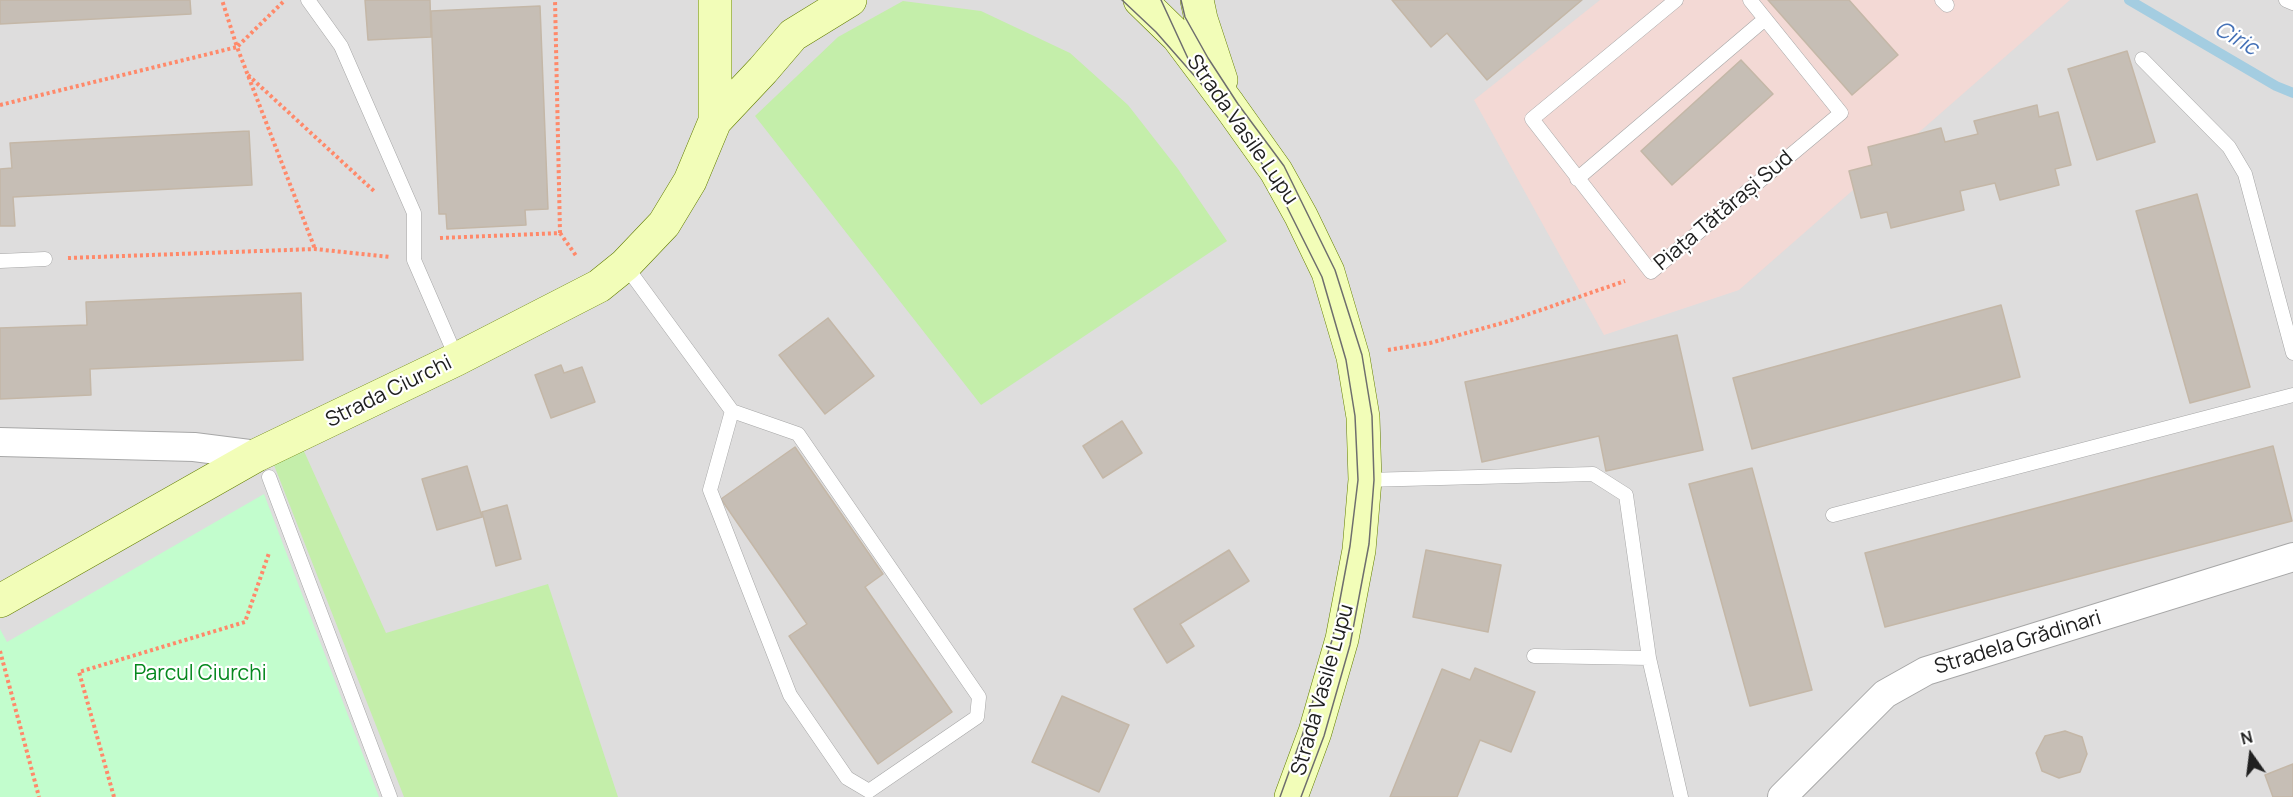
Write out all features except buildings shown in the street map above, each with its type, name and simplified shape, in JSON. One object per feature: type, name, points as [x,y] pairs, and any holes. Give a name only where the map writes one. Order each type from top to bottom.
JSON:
[{"type":"street","name":"Strada Ciurchi","points":[[715,0],[715,120]]},
{"type":"street","name":"Strada Ciurchi","points":[[0,600],[263,466],[457,359],[599,286],[625,265],[669,215],[690,181],[715,120],[763,70],[793,34],[850,0]]},
{"type":"street","name":"Strada Vasile Lupu","points":[[1140,0],[1178,37],[1230,105],[1275,171],[1301,216],[1328,272],[1353,357],[1364,417],[1365,480],[1359,550],[1342,639],[1315,732],[1291,797]]},
{"type":"street","points":[[1197,0],[1201,19],[1230,105]]},
{"type":"street","points":[[0,442],[194,447],[263,466]]},
{"type":"street","name":"Stradela Grădinari","points":[[1782,797],[1886,694],[1926,671],[2293,557]]},
{"type":"lane","points":[[308,0],[341,46],[414,213],[414,260],[457,359]]},
{"type":"lane","points":[[1651,272],[1532,119],[1676,0]]},
{"type":"lane","name":"Piața Tătărași Sud","points":[[1651,272],[1841,113],[1750,0]]},
{"type":"lane","points":[[2286,0],[2293,3]]},
{"type":"lane","points":[[1577,179],[1765,19]]},
{"type":"lane","points":[[2142,59],[2229,147],[2245,174],[2293,353]]},
{"type":"lane","points":[[0,261],[45,259]]},
{"type":"lane","points":[[625,265],[732,411],[798,434],[979,697],[977,717],[869,791],[847,778],[790,695],[710,490],[732,411]]},
{"type":"lane","points":[[1833,515],[2293,395]]},
{"type":"lane","points":[[263,466],[283,512],[390,797]]},
{"type":"lane","points":[[1365,480],[1593,474],[1626,495],[1649,658],[1681,797]]},
{"type":"lane","points":[[1534,656],[1649,658]]},
{"type":"path","points":[[222,0],[247,74],[315,249]]},
{"type":"path","points":[[0,105],[237,47],[286,0]]},
{"type":"path","points":[[415,239],[560,233],[555,0]]},
{"type":"path","points":[[247,74],[380,197],[414,213]]},
{"type":"path","points":[[45,259],[315,249],[414,260]]},
{"type":"path","name":"Piața Tătărași Sud","points":[[1353,357],[1430,343],[1506,322],[1651,272]]},
{"type":"path","points":[[114,797],[79,672],[245,622],[283,512]]},
{"type":"path","points":[[0,651],[39,797]]},
{"type":"shaded area","points":[[0,0],[2293,0],[2293,797],[0,797]]},
{"type":"shaded area","points":[[1600,0],[2070,0],[1739,290],[1604,335],[1474,100]]},
{"type":"green space","points":[[903,1],[981,11],[1070,53],[1128,105],[1178,169],[1227,241],[981,405],[755,116],[838,37]]},
{"type":"green space","points":[[303,449],[386,633],[548,584],[618,797],[404,797],[274,465]]},
{"type":"green space","name":"Parcul Ciurchi","points":[[264,494],[379,797],[0,797],[0,629],[7,642]]},
{"type":"waterway","name":"Ciric","points":[[2129,0],[2276,86],[2293,93]]},
{"type":"tram line","points":[[1122,0],[1156,32],[1199,81],[1273,179],[1322,277],[1346,360],[1355,416],[1358,480],[1350,546],[1333,637],[1280,797]]},
{"type":"tram line","points":[[1161,0],[1191,65]]},
{"type":"tram line","points":[[1181,0],[1185,17],[1208,58],[1238,104],[1284,166],[1335,270],[1362,355],[1372,416],[1374,480],[1369,544],[1350,645],[1324,736],[1301,797]]}]
